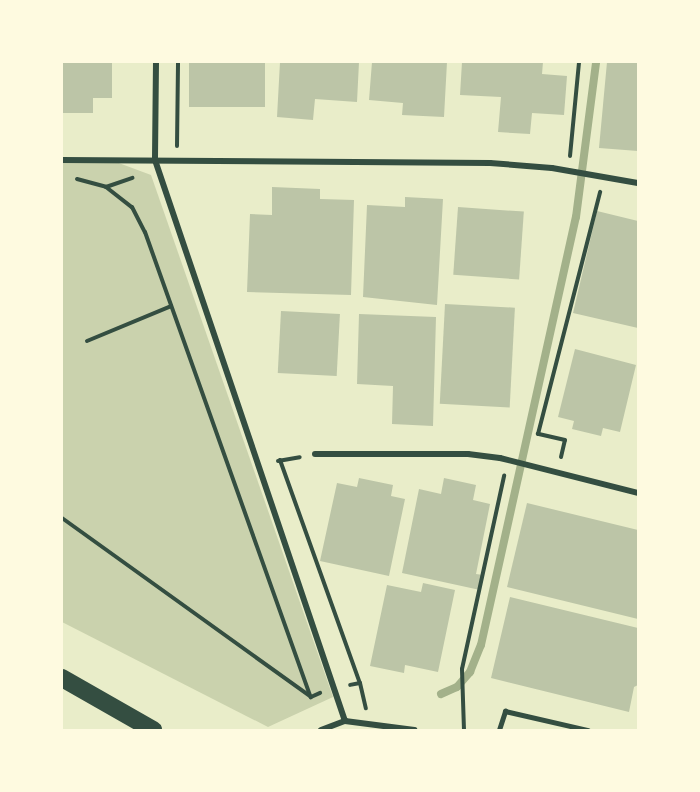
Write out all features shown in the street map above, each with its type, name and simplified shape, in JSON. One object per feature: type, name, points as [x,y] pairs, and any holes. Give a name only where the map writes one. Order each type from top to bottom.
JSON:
[{"type":"highway","points":[[62,679],[153,730]]},
{"type":"street","points":[[156,62],[155,160],[256,465],[345,721]]},
{"type":"street","points":[[62,160],[490,163],[552,168],[639,183]]},
{"type":"street","points":[[315,454],[438,452],[500,458],[639,493]]},
{"type":"street","points":[[321,730],[345,721],[370,722],[414,730]]},
{"type":"lane","points":[[499,730],[505,711],[588,730]]},
{"type":"path","points":[[177,150],[178,62]]},
{"type":"path","points":[[570,158],[579,62]]},
{"type":"path","points":[[558,473],[566,440],[538,434],[604,177]]},
{"type":"path","points":[[87,342],[171,306]]},
{"type":"path","points":[[256,465],[315,454]]},
{"type":"path","points":[[464,730],[462,669],[506,480],[500,458]]},
{"type":"path","points":[[62,518],[311,697]]},
{"type":"path","points":[[360,682],[370,722]]},
{"type":"green space","points":[[62,159],[108,159],[151,175],[333,697],[268,727],[62,622]]},
{"type":"building","points":[[62,62],[112,62],[112,98],[93,98],[93,113],[62,113]]},
{"type":"building","points":[[189,62],[265,62],[265,107],[189,107]]},
{"type":"building","points":[[280,62],[359,62],[357,102],[315,99],[313,120],[277,117]]},
{"type":"building","points":[[372,62],[447,62],[444,117],[402,115],[403,103],[369,100]]},
{"type":"building","points":[[462,62],[543,62],[542,74],[567,76],[564,115],[532,113],[530,134],[498,132],[501,97],[460,95]]},
{"type":"building","points":[[607,62],[638,62],[638,151],[599,148]]},
{"type":"building","points":[[272,187],[320,189],[320,199],[354,200],[351,295],[247,292],[250,214],[272,215]]},
{"type":"building","points":[[405,197],[443,199],[437,305],[363,297],[367,205],[405,207]]},
{"type":"building","points":[[458,207],[524,212],[519,279],[453,275]]},
{"type":"building","points":[[597,211],[638,221],[638,328],[573,313]]},
{"type":"building","points":[[445,304],[515,308],[510,408],[440,404]]},
{"type":"building","points":[[281,311],[340,314],[337,376],[278,373]]},
{"type":"building","points":[[359,314],[436,317],[433,426],[392,424],[393,386],[357,384]]},
{"type":"building","points":[[575,349],[636,365],[620,432],[603,428],[601,436],[572,429],[574,421],[558,417]]},
{"type":"building","points":[[359,478],[393,485],[391,496],[405,499],[389,576],[320,561],[337,483],[357,487]]},
{"type":"building","points":[[444,478],[476,485],[473,500],[490,504],[476,574],[483,575],[480,590],[402,573],[419,489],[441,494]]},
{"type":"building","points":[[527,503],[638,530],[638,619],[507,587]]},
{"type":"building","points":[[423,583],[455,590],[438,672],[405,665],[404,673],[370,666],[387,585],[421,592]]},
{"type":"building","points":[[510,597],[638,628],[638,685],[634,687],[629,712],[491,678]]},
{"type":"waterway","points":[[441,694],[457,687],[470,672],[481,645],[576,217],[596,62]]}]
